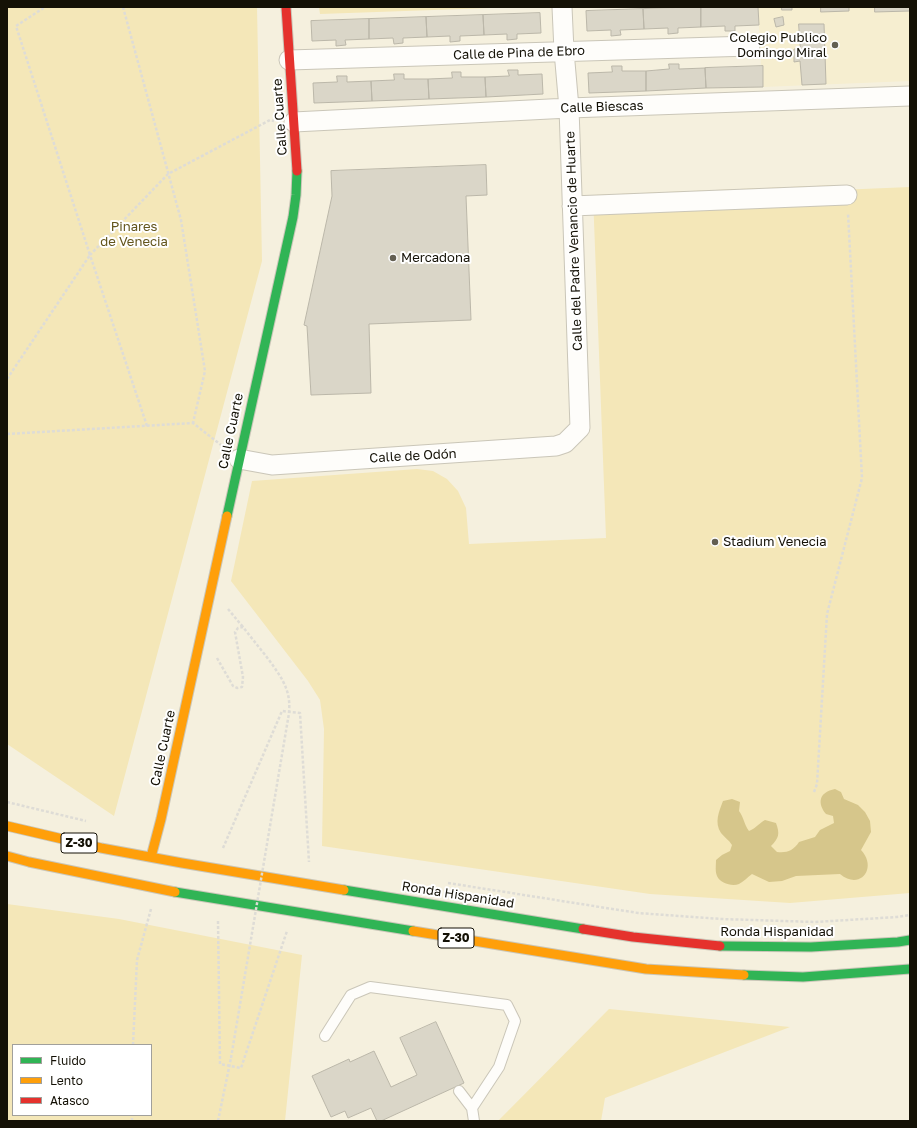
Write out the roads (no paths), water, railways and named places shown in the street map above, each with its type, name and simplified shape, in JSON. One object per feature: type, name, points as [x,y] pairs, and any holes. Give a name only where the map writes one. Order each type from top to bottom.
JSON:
[{"type":"main road","name":"Calle Cuarte","points":[[151,861],[293,218],[297,173],[286,7]]},
{"type":"main road","name":"Ronda Hispanidad","points":[[7,826],[151,861],[633,937],[719,946],[811,947],[910,940]]},
{"type":"main road","name":"Z-30","points":[[7,856],[29,862],[156,888],[293,912],[646,969],[726,975],[803,977],[910,970]]},
{"type":"main road","points":[[153,876],[156,888]]},
{"type":"street","name":"Calle del Padre Venancio de Huarte","points":[[562,7],[569,108],[580,428]]},
{"type":"street","name":"Calle de Pina de Ebro","points":[[289,60],[750,46]]},
{"type":"street","name":"Calle Biescas","points":[[294,122],[569,108],[910,96]]},
{"type":"street","points":[[572,206],[847,195]]},
{"type":"street","name":"Calle de Odón","points":[[239,458],[272,464],[556,446],[565,443],[580,428]]},
{"type":"lane","points":[[325,1036],[351,995],[370,987],[507,1005],[515,1021],[499,1067],[472,1108]]},
{"type":"lane","points":[[459,1091],[472,1108],[474,1121]]},
{"type":"place","name":"Colegio Publico Domingo Miral","points":[[835,45]]},
{"type":"place","name":"Mercadona","points":[[393,258]]},
{"type":"place","name":"Stadium Venecia","points":[[715,542]]},
{"type":"park label","name":"Pinares de Venecia","points":[[134,234]]}]
